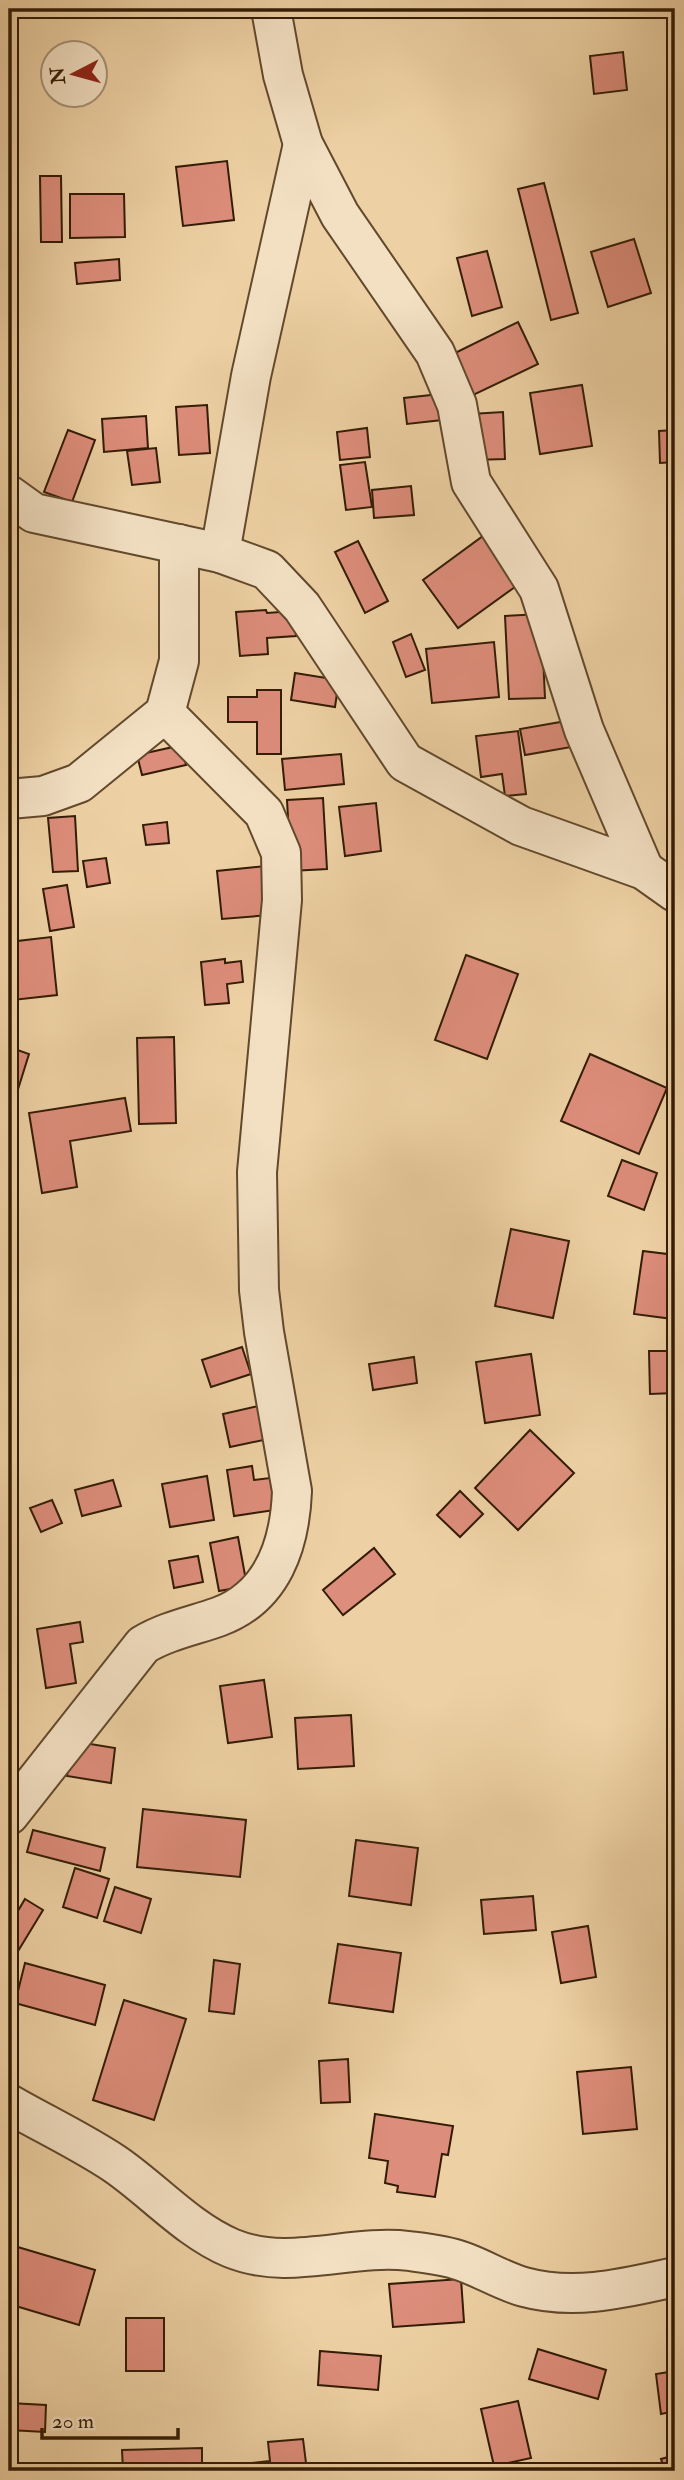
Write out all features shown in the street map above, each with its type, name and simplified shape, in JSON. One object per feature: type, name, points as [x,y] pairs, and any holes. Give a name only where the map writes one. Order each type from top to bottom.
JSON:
[{"type":"street","points":[[271,9],[283,75],[303,144],[340,215],[435,353],[457,405],[471,482],[539,589],[584,730],[644,870]]},
{"type":"street","points":[[220,553],[251,376],[303,144]]},
{"type":"street","points":[[9,495],[34,513],[220,553],[267,570],[284,584],[405,762],[521,826],[644,870],[675,891]]},
{"type":"street","points":[[9,799],[43,796],[79,783],[165,713],[179,661],[180,544]]},
{"type":"street","points":[[9,1815],[143,1646],[158,1636],[221,1616],[247,1601],[270,1578],[290,1522],[292,1491],[259,1290],[257,1185],[282,900],[281,853],[264,813],[165,713]]},
{"type":"street","points":[[9,2104],[114,2163],[204,2232],[230,2248],[255,2255],[301,2260],[360,2251],[407,2251],[459,2260],[523,2287],[558,2294],[607,2292],[675,2277]]},
{"type":"building","points":[[623,52],[627,90],[594,94],[590,56]]},
{"type":"building","points":[[227,161],[234,220],[183,226],[176,167]]},
{"type":"building","points":[[40,176],[61,176],[62,242],[41,242]]},
{"type":"building","points":[[544,183],[578,313],[551,320],[518,189]]},
{"type":"building","points":[[70,194],[124,194],[125,237],[70,238]]},
{"type":"building","points":[[634,239],[651,293],[608,307],[591,252]]},
{"type":"building","points":[[487,251],[502,307],[472,316],[457,258]]},
{"type":"building","points":[[119,259],[120,280],[77,284],[75,263]]},
{"type":"building","points":[[518,322],[538,364],[469,397],[449,356]]},
{"type":"building","points":[[582,385],[592,446],[540,454],[530,393]]},
{"type":"building","points":[[449,393],[451,419],[407,424],[404,398]]},
{"type":"building","points":[[207,405],[210,453],[179,455],[176,407]]},
{"type":"building","points":[[503,412],[505,459],[474,460],[471,414]]},
{"type":"building","points":[[146,416],[148,448],[104,452],[102,419]]},
{"type":"building","points":[[367,428],[370,457],[340,460],[337,432]]},
{"type":"building","points":[[68,430],[95,440],[72,502],[44,492]]},
{"type":"building","points":[[675,430],[675,462],[660,463],[659,431]]},
{"type":"building","points":[[156,448],[160,482],[132,485],[127,451]]},
{"type":"building","points":[[365,462],[372,507],[346,510],[340,465]]},
{"type":"building","points":[[411,486],[414,515],[374,518],[372,490]]},
{"type":"building","points":[[483,536],[519,584],[458,628],[423,580]]},
{"type":"building","points":[[358,541],[388,601],[365,613],[335,552]]},
{"type":"building","points":[[266,610],[267,613],[294,611],[296,636],[267,638],[268,654],[240,656],[236,612]]},
{"type":"building","points":[[541,614],[545,698],[509,699],[505,616]]},
{"type":"building","points":[[411,634],[425,670],[406,677],[393,642]]},
{"type":"building","points":[[494,642],[499,697],[432,703],[426,649]]},
{"type":"building","points":[[295,673],[339,680],[335,707],[291,700]]},
{"type":"building","points":[[257,690],[281,690],[281,754],[257,754],[257,722],[228,722],[228,697],[257,697]]},
{"type":"building","points":[[572,720],[577,746],[525,755],[520,729]]},
{"type":"building","points":[[518,731],[526,794],[505,796],[502,774],[481,777],[476,736]]},
{"type":"building","points":[[182,745],[186,765],[142,775],[137,755]]},
{"type":"building","points":[[341,754],[344,784],[285,790],[282,759]]},
{"type":"building","points":[[323,798],[327,869],[291,871],[287,800]]},
{"type":"building","points":[[376,803],[381,851],[345,856],[339,807]]},
{"type":"building","points":[[75,816],[78,871],[53,872],[48,818]]},
{"type":"building","points":[[167,822],[169,843],[146,845],[143,825]]},
{"type":"building","points":[[106,858],[110,883],[87,887],[83,861]]},
{"type":"building","points":[[265,866],[270,915],[222,919],[217,871]]},
{"type":"building","points":[[67,885],[74,927],[50,931],[43,889]]},
{"type":"building","points":[[51,937],[57,995],[13,1000],[9,942]]},
{"type":"building","points":[[466,955],[518,974],[487,1059],[435,1040]]},
{"type":"building","points":[[225,959],[225,963],[241,961],[243,982],[227,984],[229,1003],[205,1005],[201,962]]},
{"type":"building","points":[[174,1037],[176,1123],[139,1124],[137,1038]]},
{"type":"building","points":[[9,1047],[29,1054],[9,1118]]},
{"type":"building","points":[[590,1054],[667,1088],[639,1154],[561,1121]]},
{"type":"building","points":[[125,1098],[131,1131],[70,1141],[77,1187],[42,1193],[29,1113]]},
{"type":"building","points":[[622,1160],[657,1173],[644,1210],[608,1196]]},
{"type":"building","points":[[511,1229],[569,1241],[553,1318],[495,1306]]},
{"type":"building","points":[[643,1251],[675,1255],[673,1319],[634,1314]]},
{"type":"building","points":[[242,1347],[251,1374],[211,1387],[202,1360]]},
{"type":"building","points":[[649,1351],[675,1351],[675,1393],[650,1394]]},
{"type":"building","points":[[531,1354],[540,1415],[485,1423],[476,1362]]},
{"type":"building","points":[[414,1357],[417,1383],[373,1390],[369,1364]]},
{"type":"building","points":[[267,1404],[273,1438],[230,1447],[223,1414]]},
{"type":"building","points":[[530,1430],[574,1473],[518,1530],[475,1488]]},
{"type":"building","points":[[252,1466],[254,1480],[278,1477],[282,1509],[234,1516],[227,1470]]},
{"type":"building","points":[[207,1476],[214,1520],[170,1527],[162,1484]]},
{"type":"building","points":[[113,1480],[121,1506],[82,1516],[75,1490]]},
{"type":"building","points":[[460,1491],[483,1514],[460,1537],[437,1515]]},
{"type":"building","points":[[52,1500],[62,1523],[41,1532],[30,1508]]},
{"type":"building","points":[[238,1537],[247,1586],[219,1591],[210,1543]]},
{"type":"building","points":[[374,1548],[395,1574],[343,1615],[323,1590]]},
{"type":"building","points":[[198,1556],[203,1582],[174,1588],[169,1561]]},
{"type":"building","points":[[80,1622],[83,1642],[70,1644],[76,1683],[46,1688],[37,1629]]},
{"type":"building","points":[[264,1680],[272,1737],[228,1743],[220,1686]]},
{"type":"building","points":[[351,1715],[354,1766],[298,1769],[295,1718]]},
{"type":"building","points":[[72,1741],[115,1748],[111,1783],[67,1776]]},
{"type":"building","points":[[143,1809],[246,1820],[240,1877],[137,1867]]},
{"type":"building","points":[[33,1830],[105,1848],[100,1871],[27,1852]]},
{"type":"building","points":[[356,1840],[418,1848],[411,1905],[349,1896]]},
{"type":"building","points":[[75,1868],[109,1879],[97,1918],[63,1907]]},
{"type":"building","points":[[115,1887],[151,1899],[141,1933],[104,1921]]},
{"type":"building","points":[[533,1896],[536,1930],[484,1934],[481,1900]]},
{"type":"building","points":[[25,1899],[43,1910],[9,1966],[9,1926]]},
{"type":"building","points":[[588,1926],[596,1977],[561,1983],[552,1932]]},
{"type":"building","points":[[338,1944],[401,1953],[393,2012],[329,2003]]},
{"type":"building","points":[[214,1960],[240,1964],[234,2014],[209,2011]]},
{"type":"building","points":[[25,1963],[105,1985],[95,2025],[15,2003]]},
{"type":"building","points":[[124,2000],[186,2019],[154,2120],[93,2100]]},
{"type":"building","points":[[348,2059],[350,2102],[321,2103],[319,2061]]},
{"type":"building","points":[[631,2067],[637,2129],[583,2134],[577,2072]]},
{"type":"building","points":[[375,2114],[453,2126],[448,2155],[442,2154],[435,2197],[397,2192],[398,2186],[385,2183],[388,2161],[369,2158]]},
{"type":"building","points":[[11,2245],[95,2270],[79,2325],[9,2304]]},
{"type":"building","points":[[461,2279],[464,2322],[393,2327],[389,2284]]},
{"type":"building","points":[[126,2318],[164,2318],[164,2371],[126,2371]]},
{"type":"building","points":[[538,2349],[606,2370],[598,2399],[529,2379]]},
{"type":"building","points":[[320,2351],[381,2356],[378,2390],[318,2385]]},
{"type":"building","points":[[675,2371],[675,2411],[661,2414],[656,2374]]},
{"type":"building","points":[[518,2401],[531,2458],[494,2466],[481,2409]]},
{"type":"building","points":[[9,2403],[46,2405],[45,2432],[9,2430]]},
{"type":"building","points":[[303,2439],[307,2471],[236,2471],[235,2465],[270,2461],[268,2442]]},
{"type":"building","points":[[202,2448],[202,2471],[123,2471],[122,2450]]},
{"type":"building","points":[[675,2455],[675,2471],[665,2471],[661,2459]]}]
